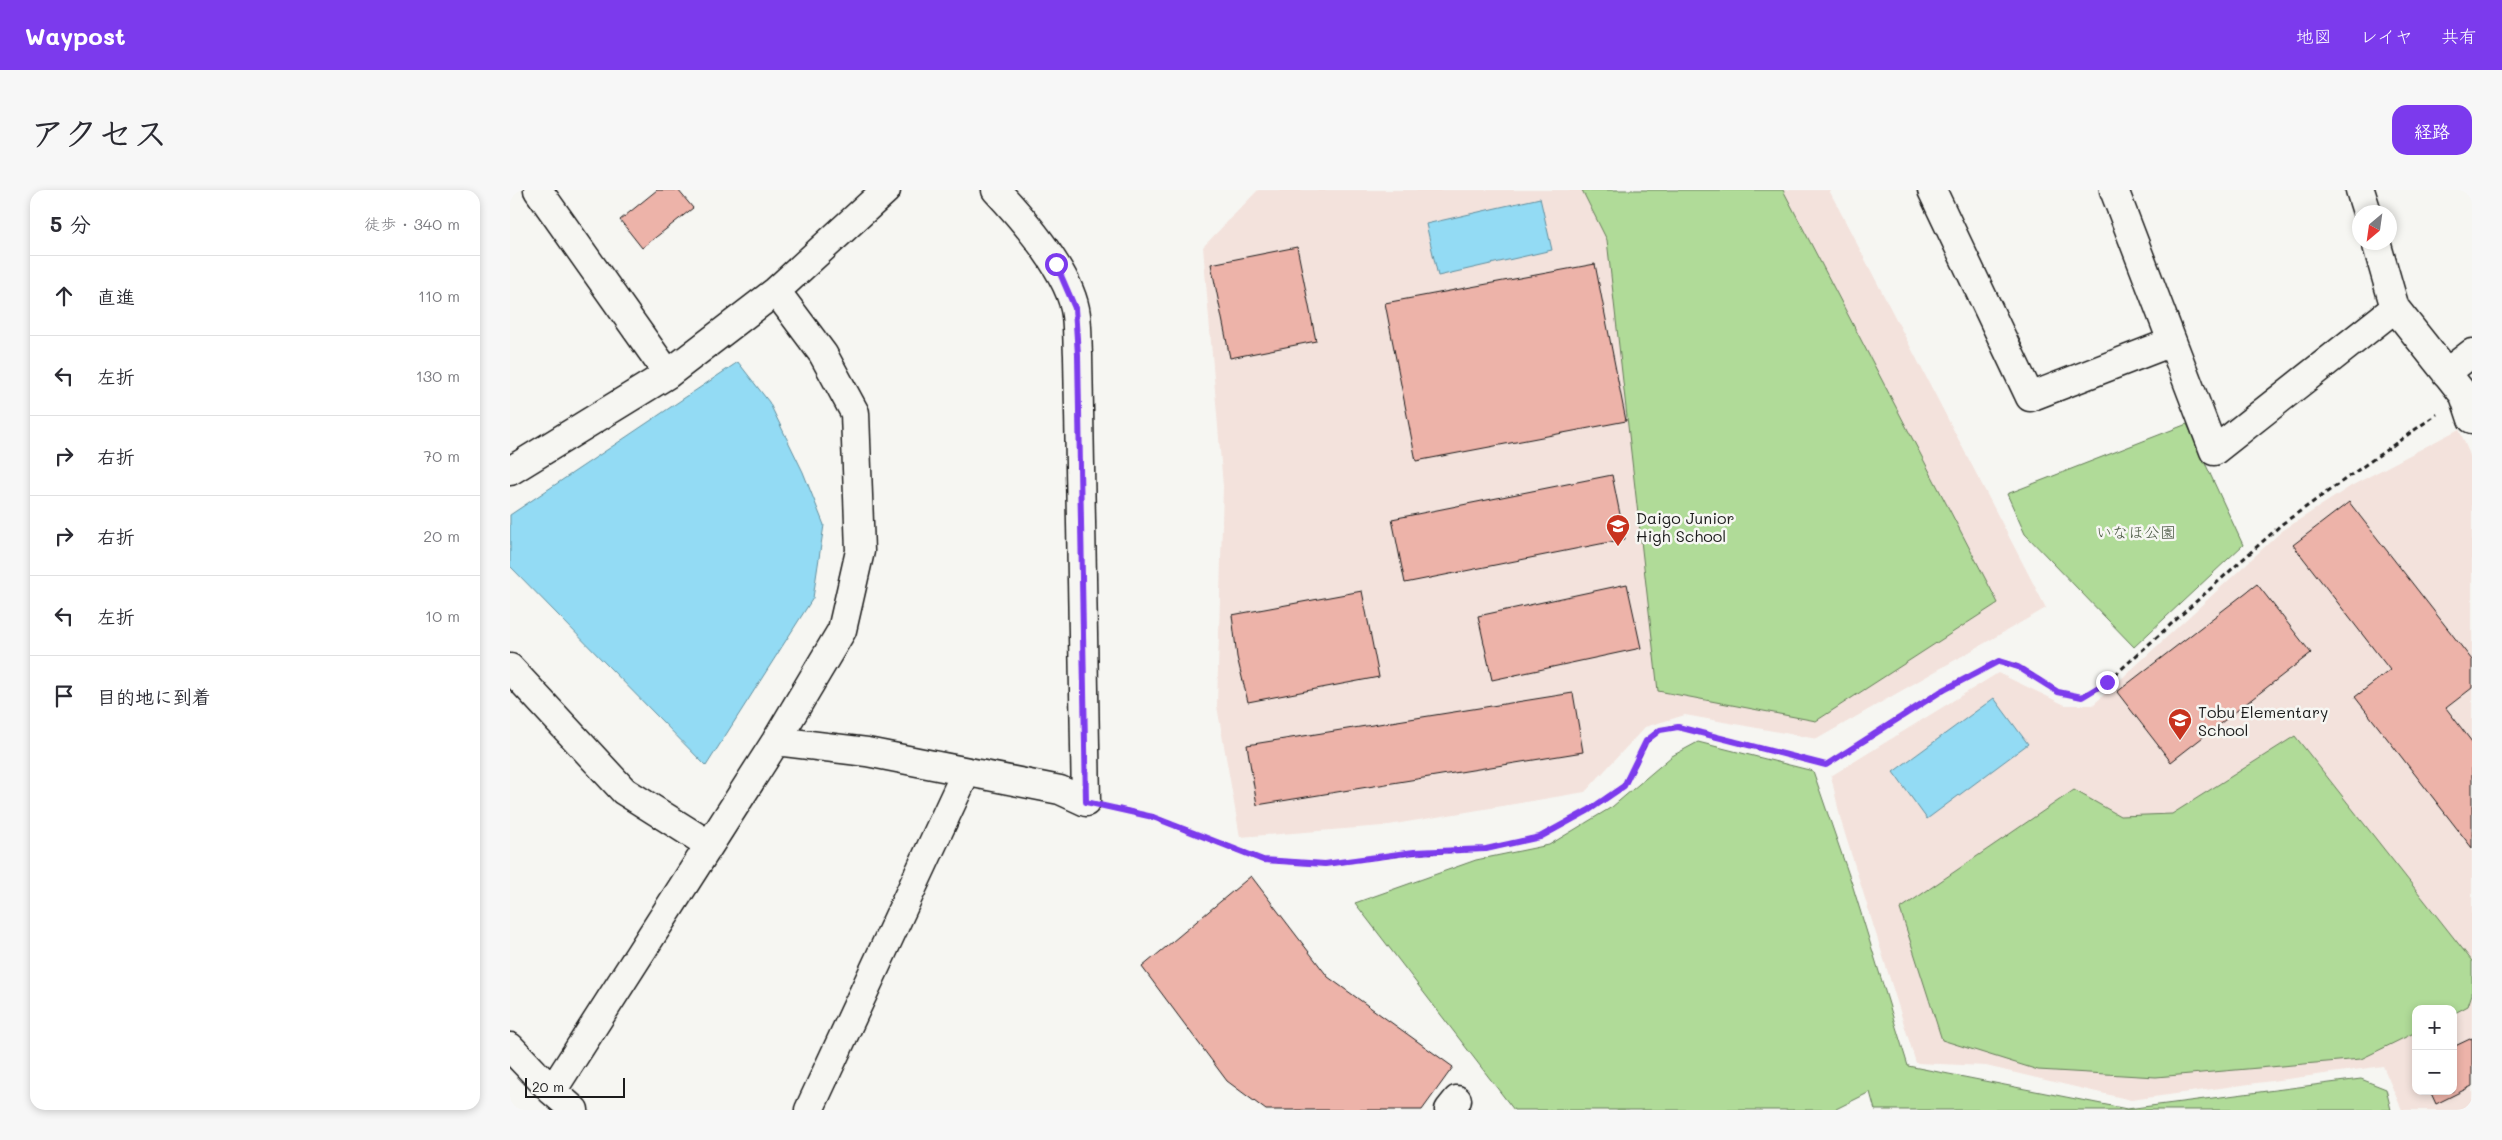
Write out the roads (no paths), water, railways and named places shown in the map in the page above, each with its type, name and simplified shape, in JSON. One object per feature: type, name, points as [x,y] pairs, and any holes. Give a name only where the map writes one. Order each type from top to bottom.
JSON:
[{"type":"street","points":[[538,190],[668,374]]},
{"type":"street","points":[[510,471],[668,374],[776,291],[886,190]]},
{"type":"street","points":[[776,741],[867,752],[1060,790],[1086,802],[1078,355],[1075,308],[1056,264],[1016,212],[996,190]]},
{"type":"street","points":[[1932,190],[2030,397],[2172,342]]},
{"type":"street","points":[[2114,190],[2214,451],[2395,308]]},
{"type":"street","points":[[2360,190],[2365,205]]},
{"type":"street","points":[[2378,250],[2395,308],[2446,373],[2468,407]]},
{"type":"street","points":[[552,1092],[708,844],[776,741],[842,630],[860,551],[854,413],[823,354],[776,291]]},
{"type":"street","points":[[2446,373],[2472,353]]},
{"type":"street","points":[[510,668],[624,791],[708,844]]},
{"type":"street","points":[[809,1110],[966,772]]},
{"type":"street","points":[[510,1047],[552,1092],[574,1110]]},
{"type":"water","points":[[1540,198],[1552,250],[1438,276],[1426,224]]},
{"type":"water","points":[[738,362],[769,402],[803,472],[824,525],[813,598],[706,766],[510,566],[510,515]]},
{"type":"water","points":[[1994,698],[2028,744],[1927,819],[1893,772]]},
{"type":"place","name":"Daigo Junior High School","points":[[1618,547]]},
{"type":"place","name":"Tobu Elementary School","points":[[2180,741]]},
{"type":"park label","name":"いなほ公園","points":[[2136,531]]}]
